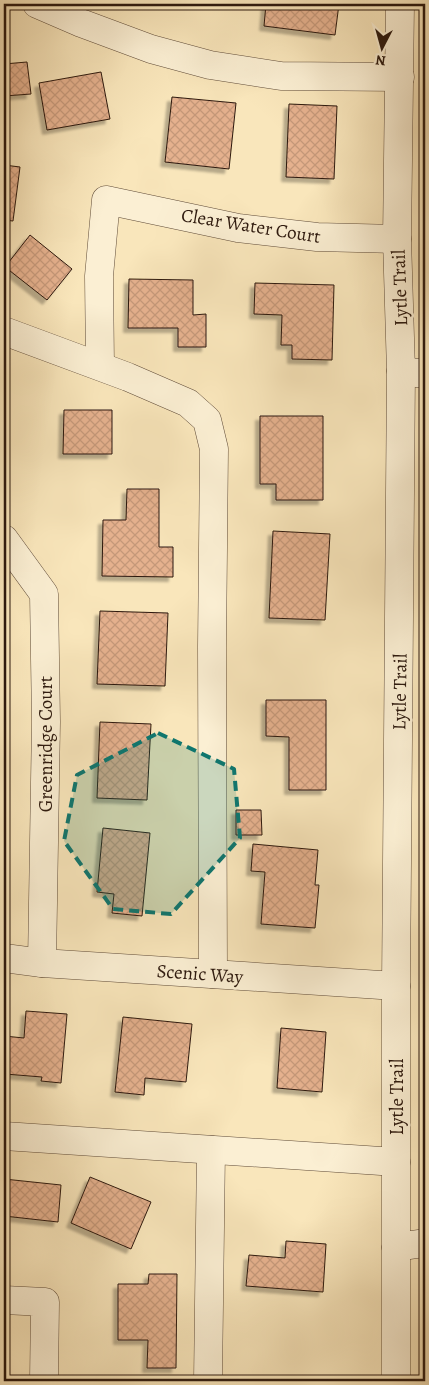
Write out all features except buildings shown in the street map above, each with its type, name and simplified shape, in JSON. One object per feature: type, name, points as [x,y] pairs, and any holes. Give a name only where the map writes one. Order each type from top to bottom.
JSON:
[{"type":"street","points":[[37,4],[82,24],[152,49],[210,65],[281,76],[400,77]]},
{"type":"street","name":"Lytle Trail","points":[[396,1381],[396,986],[413,373],[397,239],[400,4]]},
{"type":"street","name":"Clear Water Court","points":[[100,366],[98,276],[106,200],[238,228],[317,237],[397,239]]},
{"type":"street","points":[[4,331],[100,366],[188,403],[207,420],[214,449],[212,637],[213,974]]},
{"type":"street","name":"Greenridge Court","points":[[4,539],[44,594],[46,722],[42,963]]},
{"type":"street","name":"Scenic Way","points":[[4,958],[42,963],[396,986]]},
{"type":"street","points":[[4,1136],[396,1162]]},
{"type":"street","points":[[208,1381],[211,1150]]},
{"type":"street","points":[[396,1247],[425,1243]]},
{"type":"street","points":[[4,1300],[45,1302],[44,1381]]},
{"type":"highlighted area","points":[[158,733],[234,769],[240,838],[171,914],[113,909],[64,841],[77,775]]}]
